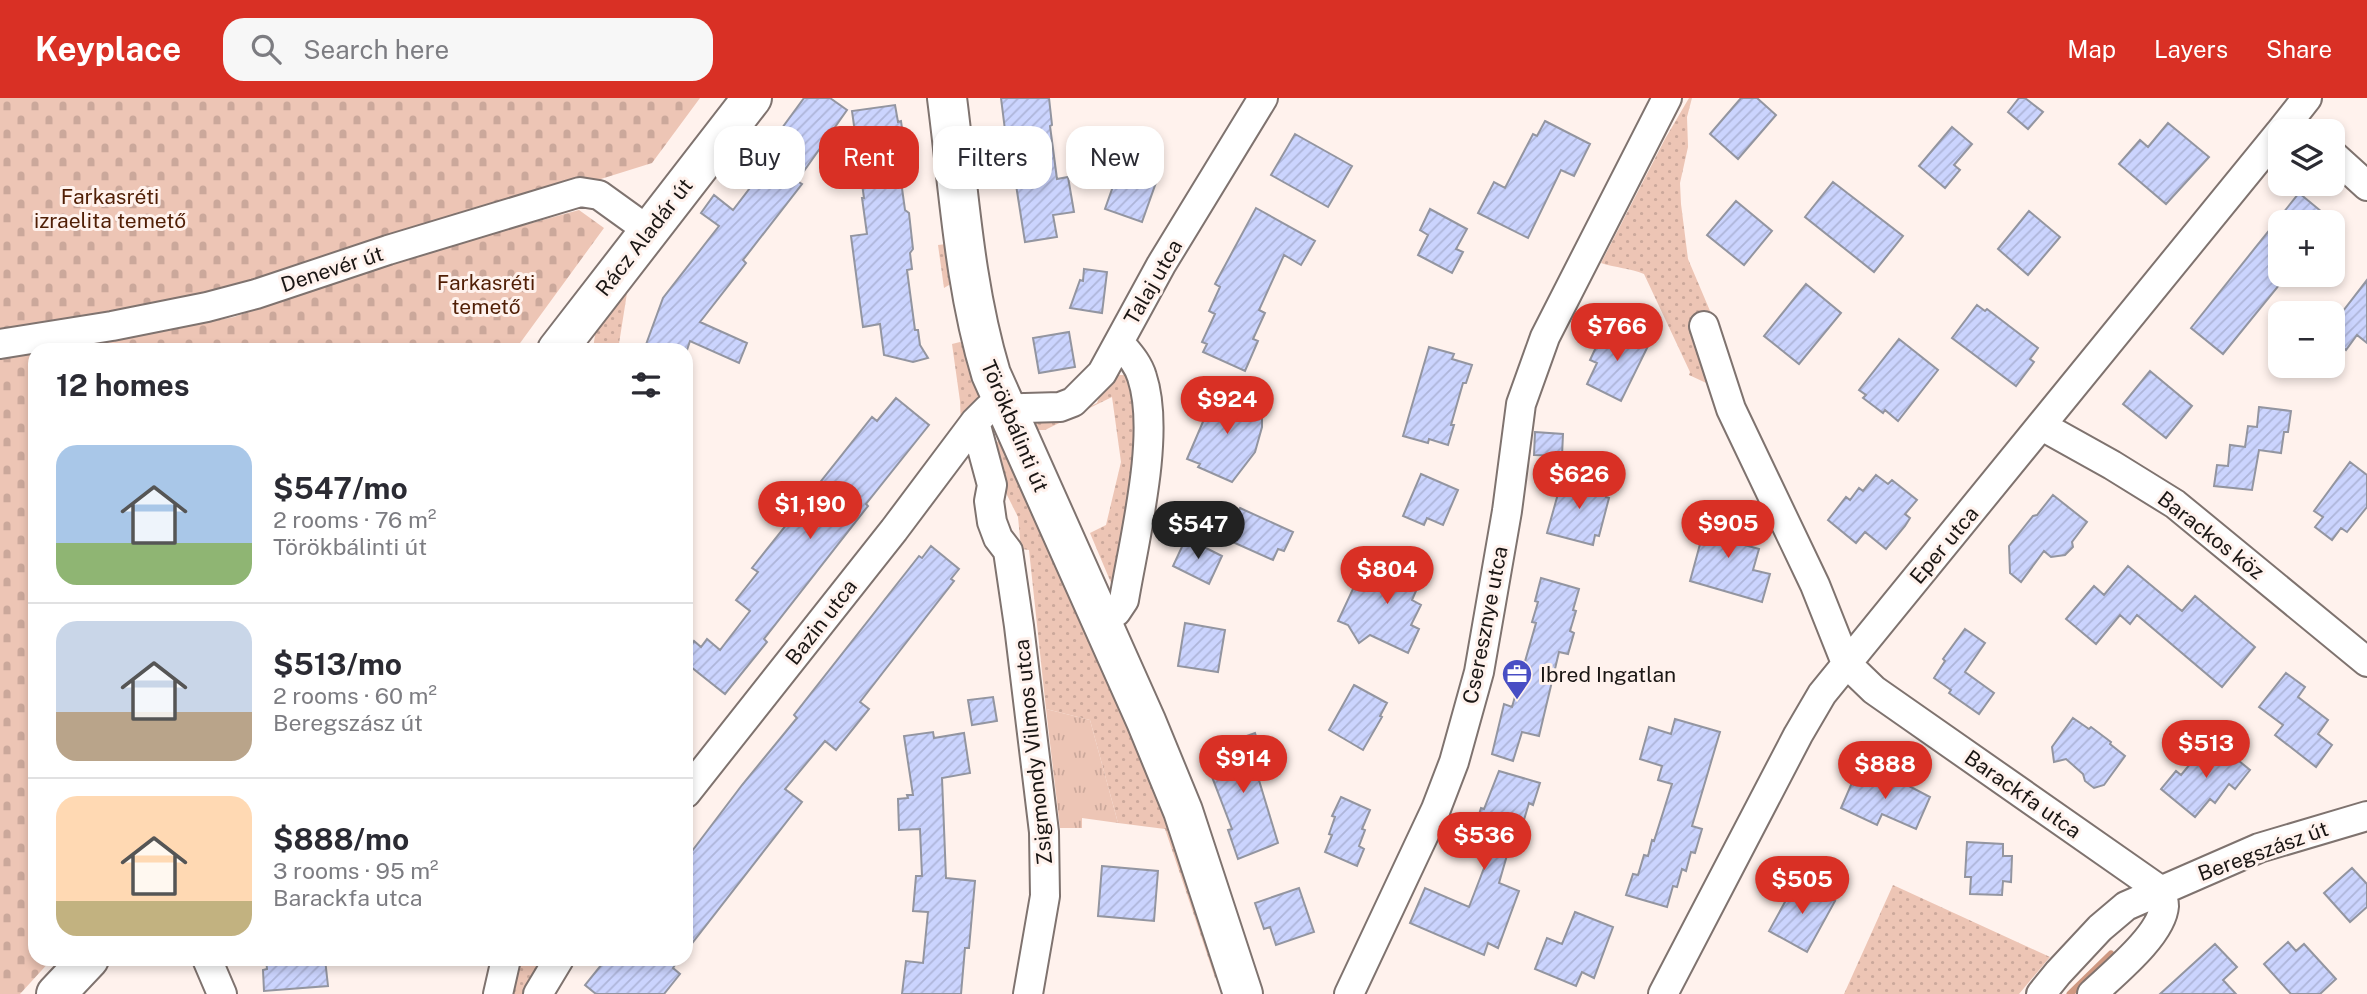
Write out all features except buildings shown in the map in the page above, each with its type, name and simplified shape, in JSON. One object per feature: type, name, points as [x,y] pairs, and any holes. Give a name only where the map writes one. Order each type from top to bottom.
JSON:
[{"type":"street","name":"Rácz Aladár út","points":[[580,343],[586,312],[752,98]]},
{"type":"street","name":"Törökbálinti út","points":[[947,98],[970,279],[981,340],[991,374],[979,430],[1101,620],[1191,831],[1243,994]]},
{"type":"street","name":"Talaj utca","points":[[979,430],[1073,402],[1101,373],[1161,265],[1264,98]]},
{"type":"street","name":"Cseresznye utca","points":[[1349,994],[1436,809],[1454,762],[1479,671],[1507,511],[1521,404],[1535,362],[1545,337],[1667,98]]},
{"type":"street","name":"Eper utca","points":[[1663,994],[1822,694],[2268,152]]},
{"type":"street","points":[[2345,166],[2367,186]]},
{"type":"street","name":"Denevér út","points":[[0,344],[207,307],[580,192],[599,195],[649,231]]},
{"type":"street","points":[[562,343],[586,312]]},
{"type":"street","name":"Barackfa utca","points":[[1704,326],[1731,409],[1815,585],[1846,663],[1874,690],[2161,890]]},
{"type":"street","points":[[1101,620],[1116,612],[1124,600],[1146,466],[1146,391],[1137,366],[1119,342]]},
{"type":"street","name":"Barackos köz","points":[[2042,426],[2175,504],[2367,662]]},
{"type":"street","name":"Zsigmondy Vilmos utca","points":[[979,430],[992,485],[989,501],[992,522],[998,538],[1008,551],[1037,765],[1046,866],[1045,896],[1028,994]]},
{"type":"street","name":"Bazin utca","points":[[693,784],[894,530],[979,430]]},
{"type":"street","name":"Beregszász út","points":[[2041,994],[2100,928],[2126,906],[2259,848],[2367,816]]},
{"type":"street","points":[[2092,994],[2143,944],[2161,919],[2165,904],[2161,890]]},
{"type":"street","points":[[56,994],[82,966]]},
{"type":"street","points":[[210,966],[222,994]]},
{"type":"street","points":[[498,994],[504,966]]},
{"type":"street","points":[[538,994],[555,966]]},
{"type":"green space","name":"Farkasréti izraelita temető","points":[[0,98],[700,98],[652,163],[255,287],[0,338]]},
{"type":"green space","points":[[1689,98],[1692,98],[1687,117],[1688,147],[1680,183],[1681,204],[1688,259],[1713,318],[1715,387],[1689,375],[1690,372],[1644,274],[1601,263]]},
{"type":"green space","name":"Farkasréti temető","points":[[579,210],[604,228],[520,343],[99,343],[234,317],[397,260]]},
{"type":"green space","points":[[954,243],[959,279],[944,288],[938,245]]},
{"type":"green space","points":[[627,293],[619,343],[594,343],[596,328]]},
{"type":"green space","points":[[960,342],[969,346],[982,392],[980,402],[961,426],[952,344]]},
{"type":"green space","points":[[28,355],[28,966],[46,966],[20,994],[0,994],[0,358]]},
{"type":"green space","points":[[1126,375],[1143,418],[1117,597],[1090,533],[1106,525],[1121,462],[1112,397],[1045,430],[1037,430],[1035,424],[1040,420],[1067,418],[1097,403],[1106,379]]},
{"type":"green space","points":[[998,441],[1004,442],[1146,748],[1222,973],[1215,978],[1165,829],[1118,823],[1090,720],[1046,709],[1029,550],[1021,549],[1018,517],[1003,487],[995,445]]},
{"type":"green space","points":[[1046,709],[1090,720],[1118,823],[1082,818],[1082,828],[1060,828]]},
{"type":"green space","points":[[1893,885],[2050,957],[2019,994],[1844,994]]},
{"type":"green space","points":[[515,966],[548,966],[532,994],[508,994]]},
{"type":"waterway","points":[[2070,994],[2111,954]]},
{"type":"place","name":"Ibred Ingatlan","points":[[1517,701]]}]
